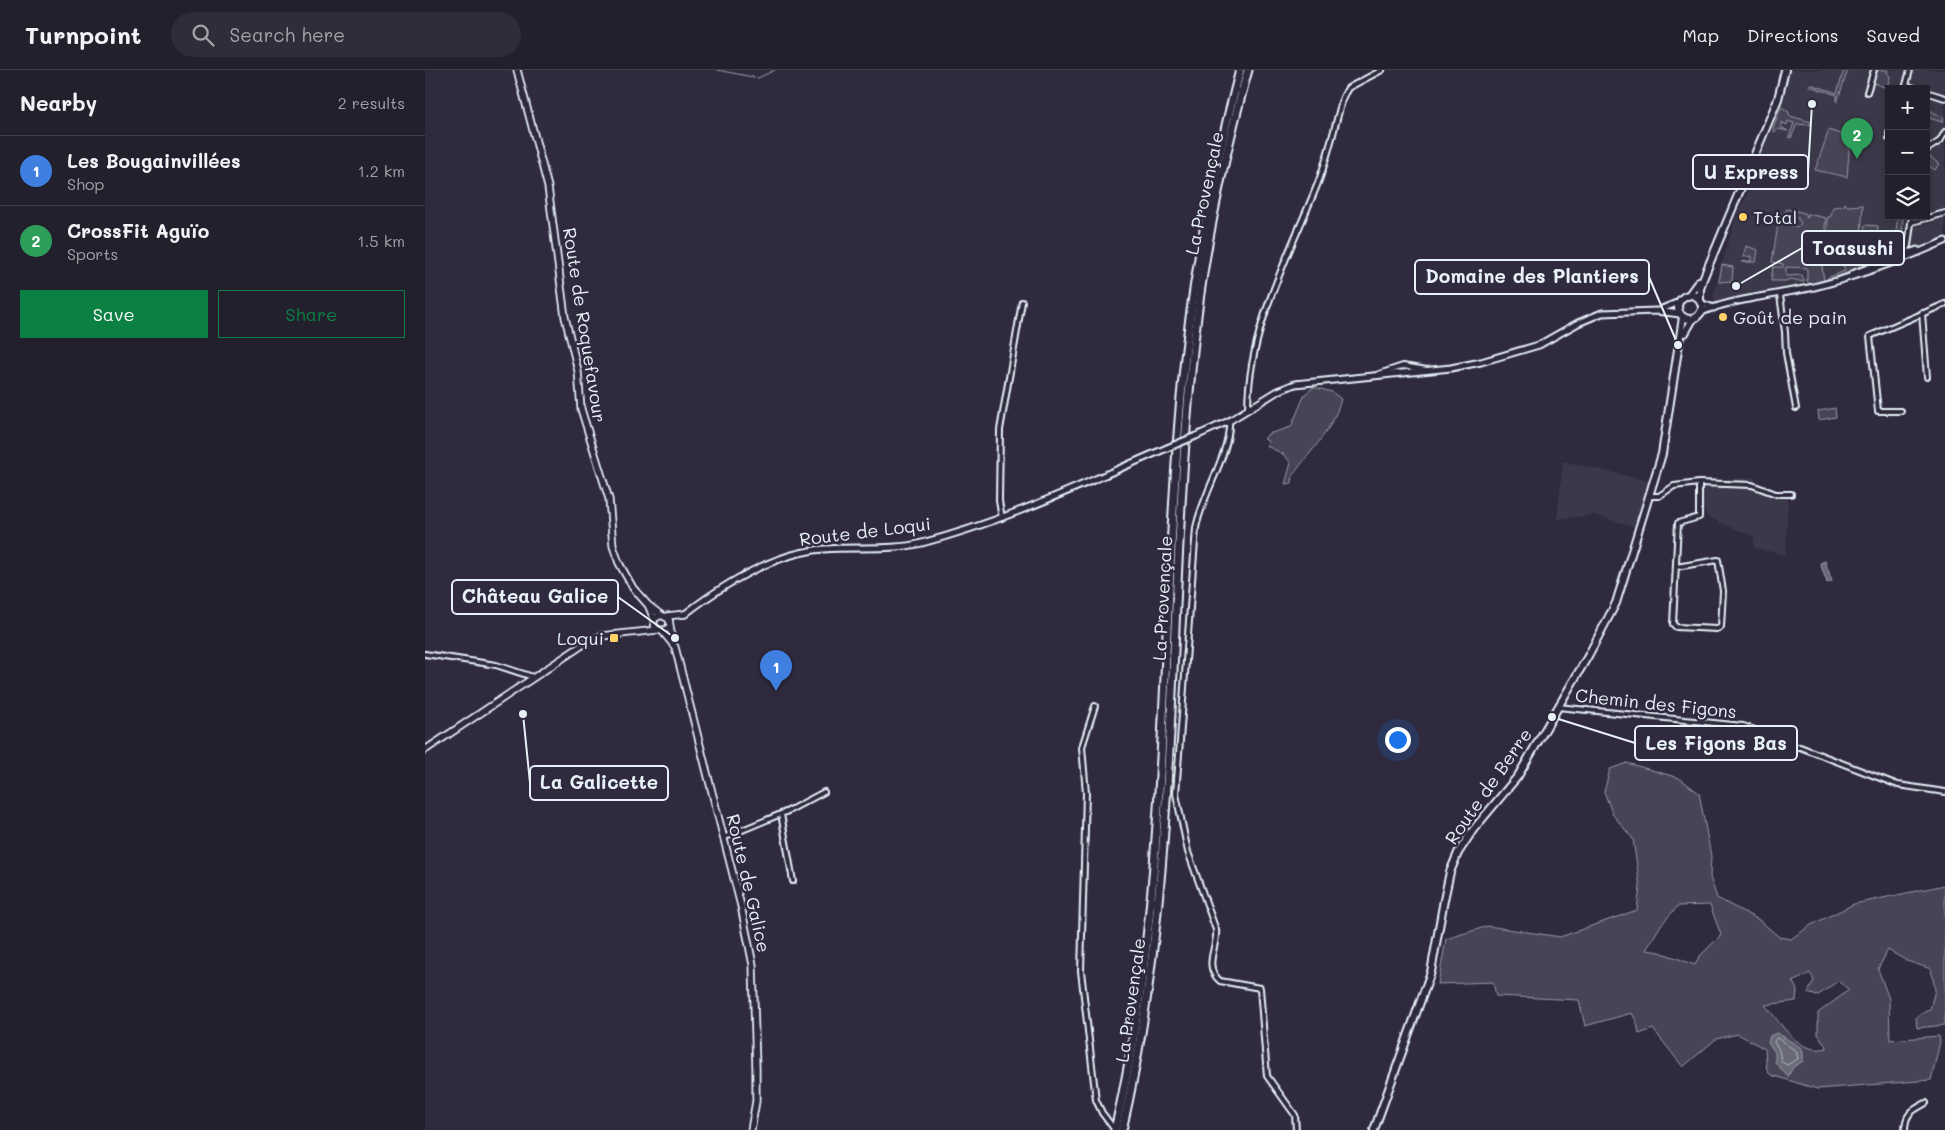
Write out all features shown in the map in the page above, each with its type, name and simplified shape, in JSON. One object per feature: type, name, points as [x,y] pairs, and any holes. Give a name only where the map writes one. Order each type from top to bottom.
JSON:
[{"type":"highway","name":"La Provençale","points":[[1115,1130],[1136,1021],[1152,891],[1161,777],[1177,448],[1187,330],[1205,216],[1240,70]]},
{"type":"highway","name":"La Provençale","points":[[1122,1130],[1147,996],[1160,883],[1168,776],[1185,430],[1195,331],[1217,198],[1248,70]]},
{"type":"main road","name":"Route de Roquefavour","points":[[517,70],[548,187],[565,317],[578,370],[581,409],[609,499],[613,546],[628,580],[648,605]]},
{"type":"main road","points":[[1784,70],[1778,99],[1703,279],[1696,317],[1682,316],[1679,302],[1696,288],[1750,160],[1784,70]]},
{"type":"main road","points":[[1688,296],[1695,297],[1700,301]]},
{"type":"main road","name":"Route de Berre","points":[[1664,442],[1682,316]]},
{"type":"main road","name":"Route de Berre","points":[[1374,1130],[1431,972],[1443,900],[1450,872],[1458,853],[1473,830],[1517,776],[1616,603],[1651,496],[1664,442],[1687,326],[1696,317]]},
{"type":"main road","points":[[648,605],[667,620]]},
{"type":"main road","points":[[648,605],[654,621]]},
{"type":"main road","points":[[639,632],[654,621],[667,620],[685,614]]},
{"type":"main road","name":"Route de Galice","points":[[667,620],[723,838],[753,965],[756,1101],[751,1130]]},
{"type":"main road","points":[[425,750],[573,649],[601,636],[660,631],[674,645]]},
{"type":"street","points":[[1248,409],[1248,386],[1267,304],[1323,170],[1343,97],[1348,88],[1382,70]]},
{"type":"street","points":[[1867,92],[1874,70]]},
{"type":"street","points":[[1906,85],[1910,70]]},
{"type":"street","points":[[1930,93],[1945,98]]},
{"type":"street","points":[[1930,147],[1939,141],[1945,132]]},
{"type":"street","points":[[1910,254],[1912,222],[1945,213]]},
{"type":"street","points":[[1696,317],[1714,308],[1780,295],[1838,280],[1945,241]]},
{"type":"street","points":[[1780,295],[1786,353],[1796,408]]},
{"type":"street","points":[[1700,301],[1714,308]]},
{"type":"street","points":[[1002,518],[999,501],[1000,430],[1022,302]]},
{"type":"street","points":[[1657,310],[1679,302]]},
{"type":"street","points":[[1901,411],[1878,412],[1869,336],[1945,304]]},
{"type":"street","points":[[1657,310],[1682,316]]},
{"type":"street","name":"Route de Loqui","points":[[685,614],[746,575],[789,556],[823,549],[921,544],[1002,518],[1229,421],[1278,391],[1295,384],[1429,370],[1481,362],[1547,341],[1578,323],[1602,313],[1657,310]]},
{"type":"street","points":[[1922,313],[1927,377]]},
{"type":"street","points":[[1229,421],[1227,441],[1201,507],[1196,528],[1176,794],[1188,852],[1216,930],[1216,942],[1211,956],[1214,974],[1221,981],[1260,988],[1267,1076],[1295,1115],[1296,1130]]},
{"type":"street","points":[[1651,496],[1659,496],[1674,486],[1699,483],[1752,485],[1776,494],[1791,494]]},
{"type":"street","points":[[1676,567],[1718,560],[1723,591],[1721,627],[1717,629],[1675,627],[1673,624],[1678,523],[1699,517],[1699,483]]},
{"type":"street","points":[[654,621],[660,631],[667,620]]},
{"type":"street","points":[[425,654],[496,665],[533,677]]},
{"type":"street","points":[[1095,706],[1082,747],[1086,793],[1081,976],[1096,1100],[1105,1118],[1115,1130]]},
{"type":"street","name":"Chemin des Figons","points":[[1558,707],[1743,726],[1755,730],[1776,747],[1800,747],[1898,785],[1945,792]]},
{"type":"street","points":[[723,838],[781,814],[824,792]]},
{"type":"street","points":[[781,814],[793,881]]},
{"type":"street","points":[[1905,1130],[1905,1122],[1909,1112],[1926,1103]]},
{"type":"shaded area","points":[[1787,70],[1945,70],[1945,237],[1840,277],[1804,287],[1720,303],[1713,297],[1722,263],[1737,214],[1756,177],[1760,156],[1778,115]]},
{"type":"shaded area","points":[[1844,70],[1848,70],[1837,102],[1837,95],[1809,86],[1810,84],[1837,93]]},
{"type":"shaded area","points":[[1877,70],[1888,70],[1887,73],[1890,76],[1888,85],[1885,85],[1885,87],[1873,83]]},
{"type":"shaded area","points":[[1781,107],[1788,111],[1790,116],[1811,122],[1810,125],[1797,124],[1791,138],[1789,137],[1794,123],[1788,121],[1787,125],[1781,122],[1781,127],[1788,131],[1778,129],[1774,132],[1773,128]]},
{"type":"shaded area","points":[[1930,110],[1944,118],[1942,122],[1930,118]]},
{"type":"shaded area","points":[[1829,130],[1846,136],[1850,140],[1847,177],[1815,170]]},
{"type":"shaded area","points":[[1930,157],[1939,164],[1935,170],[1930,167]]},
{"type":"shaded area","points":[[1845,203],[1848,206],[1863,205],[1859,268],[1829,280],[1827,278],[1845,271],[1842,262],[1836,262],[1839,260],[1839,251],[1836,251],[1835,259],[1821,259],[1824,281],[1811,285],[1807,281],[1807,268],[1786,267],[1786,276],[1802,275],[1804,282],[1790,279],[1786,281],[1771,281],[1773,267],[1783,267],[1783,264],[1772,262],[1780,212],[1788,220],[1786,224],[1799,227],[1801,222],[1798,220],[1798,217],[1785,216],[1784,213],[1787,209],[1805,213],[1806,218],[1808,217],[1807,214],[1826,218],[1824,236],[1827,249],[1829,248],[1826,242],[1828,217],[1831,216],[1833,207],[1844,206]]},
{"type":"shaded area","points":[[1897,220],[1903,220],[1902,238],[1896,238]]},
{"type":"shaded area","points":[[1865,225],[1878,226],[1877,240],[1879,240],[1878,263],[1864,267],[1864,242],[1866,242],[1866,237],[1864,236]]},
{"type":"shaded area","points":[[1746,246],[1758,250],[1756,262],[1742,262],[1751,261],[1751,256],[1743,257]]},
{"type":"shaded area","points":[[1722,265],[1733,267],[1732,281],[1719,282]]},
{"type":"shaded area","points":[[1314,387],[1332,392],[1341,399],[1327,430],[1293,475],[1292,483],[1285,484],[1291,463],[1283,454],[1267,446],[1268,441],[1264,439],[1268,434],[1291,427],[1305,394]]},
{"type":"shaded area","points":[[1835,408],[1836,417],[1819,420],[1818,411]]},
{"type":"shaded area","points":[[1563,461],[1650,481],[1638,528],[1595,515],[1557,519]]},
{"type":"shaded area","points":[[1755,477],[1754,487],[1788,497],[1786,555],[1754,548],[1754,537],[1709,518],[1700,507],[1702,486],[1726,479]]},
{"type":"shaded area","points":[[1627,763],[1679,778],[1699,793],[1711,856],[1710,877],[1717,898],[1759,920],[1779,937],[1791,939],[1811,925],[1854,904],[1945,885],[1945,1025],[1917,1028],[1916,1017],[1930,1009],[1935,990],[1931,969],[1907,961],[1888,950],[1878,969],[1889,999],[1890,1040],[1939,1036],[1940,1042],[1931,1080],[1817,1089],[1771,1075],[1767,1071],[1765,1049],[1738,1034],[1716,1039],[1683,1067],[1653,1029],[1639,1034],[1637,1023],[1632,1013],[1585,1026],[1579,1000],[1496,996],[1493,982],[1438,984],[1446,939],[1488,926],[1560,937],[1637,910],[1640,887],[1633,839],[1613,815],[1604,792],[1610,769]],"holes":[[[1710,905],[1721,935],[1699,957],[1695,965],[1660,952],[1646,950],[1661,925],[1678,906]],[[1810,973],[1814,980],[1808,993],[1817,996],[1838,981],[1849,990],[1818,1013],[1818,1034],[1827,1048],[1817,1049],[1800,1043],[1792,1037],[1765,1005],[1796,1001],[1797,990],[1793,982]]]},
{"type":"water","points":[[1825,561],[1832,581],[1827,583],[1820,563]]},
{"type":"water","points":[[1777,1033],[1800,1047],[1803,1052],[1803,1061],[1793,1067],[1788,1077],[1775,1062],[1775,1052],[1768,1043],[1770,1036]]},
{"type":"waterway","points":[[717,70],[758,78],[775,70]]},
{"type":"place","name":"U Express","points":[[1812,104]]},
{"type":"place","name":"CrossFit Aguïo","points":[[1857,159]]},
{"type":"place","name":"Total","points":[[1743,217]]},
{"type":"place","name":"Toasushi","points":[[1736,286]]},
{"type":"place","name":"Goût de pain","points":[[1723,317]]},
{"type":"place","name":"Domaine des Plantiers","points":[[1678,345]]},
{"type":"place","name":"Loqui","points":[[614,638]]},
{"type":"place","name":"Château Galice","points":[[675,638]]},
{"type":"place","name":"Les Bougainvillées","points":[[776,691]]},
{"type":"place","name":"La Galicette","points":[[523,714]]},
{"type":"place","name":"Les Figons Bas","points":[[1552,717]]}]
